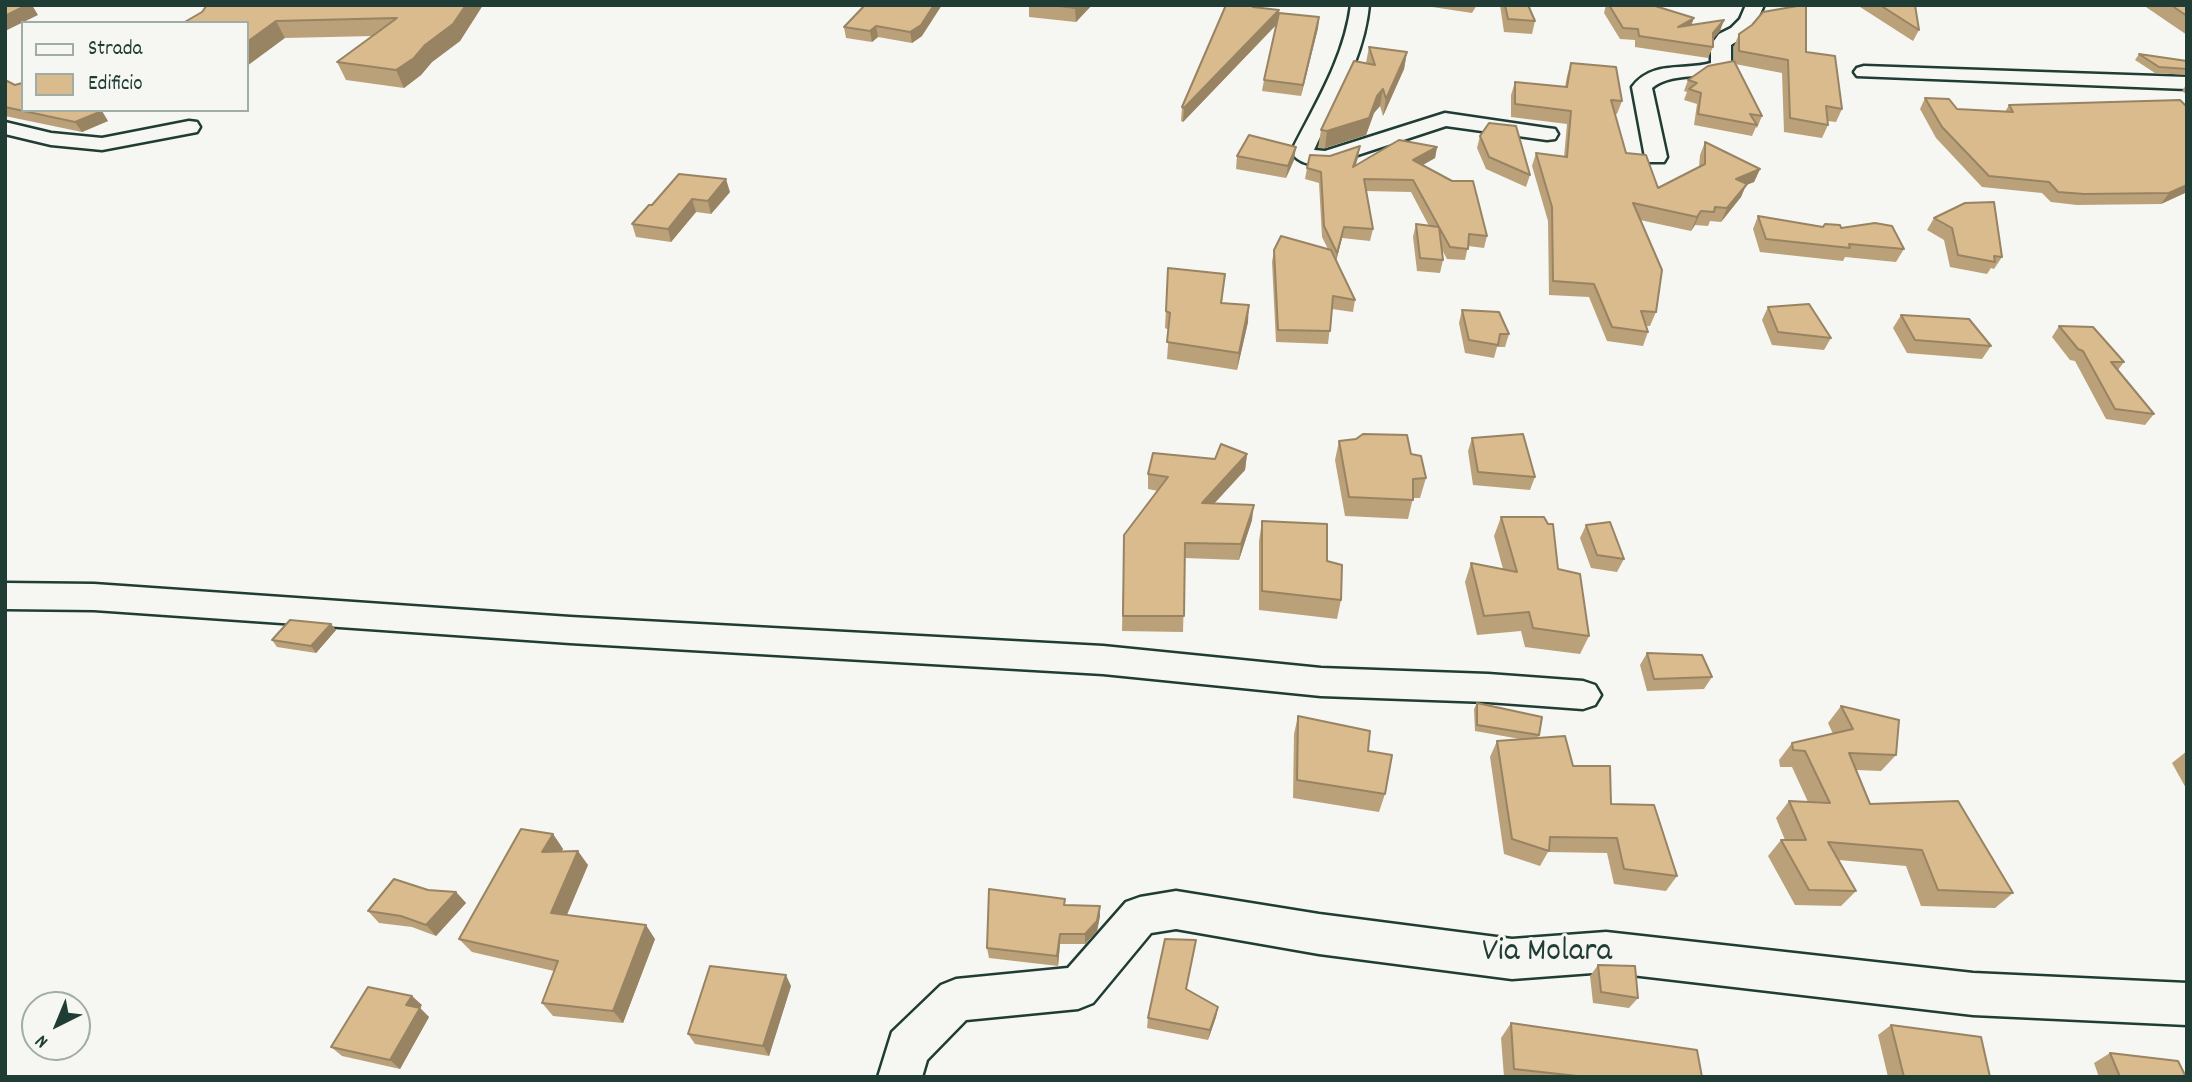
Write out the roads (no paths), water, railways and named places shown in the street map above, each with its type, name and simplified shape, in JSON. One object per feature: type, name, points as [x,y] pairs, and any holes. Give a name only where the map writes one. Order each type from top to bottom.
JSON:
[{"type":"street","points":[[1360,5],[1359,21],[1348,55],[1303,152],[1312,158],[1327,158],[1445,119],[1547,134]]},
{"type":"street","points":[[1656,157],[1642,87],[1649,79],[1665,71],[1713,71],[1721,66],[1721,45],[1748,21],[1755,5]]},
{"type":"street","points":[[1864,72],[2187,83]]},
{"type":"street","points":[[5,128],[51,139],[102,144],[189,127]]},
{"type":"street","points":[[5,596],[94,597],[557,629],[1103,660],[1321,682],[1488,688],[1583,695]]},
{"type":"street","name":"Via Molara","points":[[900,1077],[908,1048],[956,1000],[1078,988],[1140,916],[1176,910],[1319,934],[1512,959],[1606,952],[1973,994],[2187,1004]]}]
